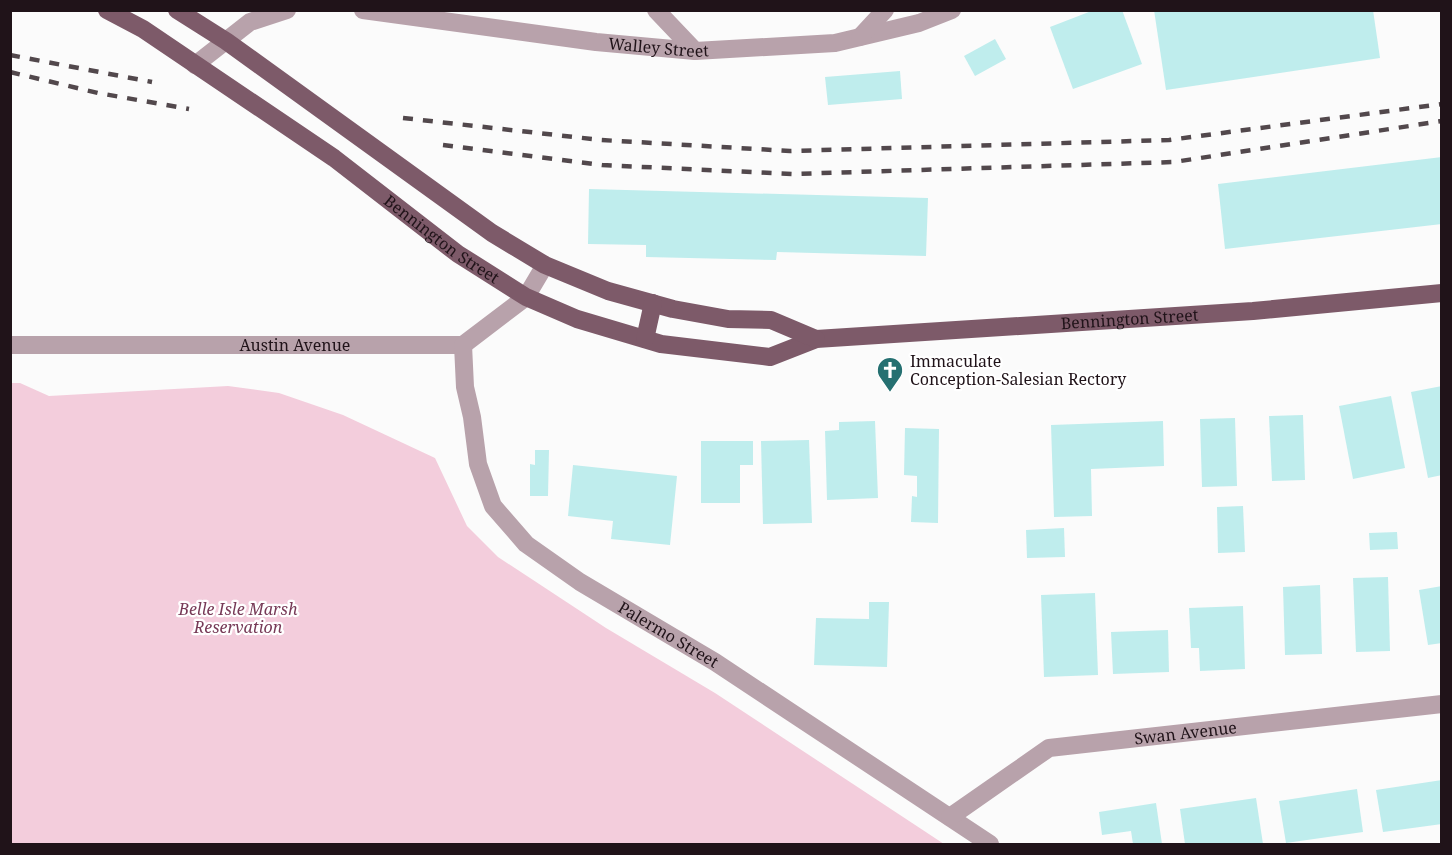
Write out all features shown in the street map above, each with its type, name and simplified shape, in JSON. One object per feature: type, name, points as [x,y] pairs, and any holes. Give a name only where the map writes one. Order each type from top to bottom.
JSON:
[{"type":"main road","name":"Bennington Street","points":[[107,10],[143,29],[334,158],[458,254],[526,297],[577,319],[661,344],[770,357],[816,339],[1253,311],[1442,293]]},
{"type":"main road","name":"Bennington Street","points":[[177,10],[226,41],[492,233],[545,265],[608,291],[728,319],[771,320],[816,339]]},
{"type":"main road","points":[[645,339],[653,303]]},
{"type":"street","points":[[195,65],[250,22],[287,10]]},
{"type":"street","name":"Walley Street","points":[[363,10],[596,42],[695,51],[834,43],[919,23],[952,10]]},
{"type":"street","points":[[656,10],[695,51]]},
{"type":"street","points":[[860,37],[885,10]]},
{"type":"street","points":[[463,345],[526,297],[545,265]]},
{"type":"street","name":"Austin Avenue","points":[[10,345],[463,345]]},
{"type":"street","name":"Palermo Street","points":[[463,345],[465,387],[472,417],[478,464],[493,506],[526,544],[590,588],[715,662],[990,844]]},
{"type":"street","name":"Swan Avenue","points":[[950,817],[1049,748],[1442,704]]},
{"type":"green space","name":"Belle Isle Marsh Reservation","points":[[11,383],[20,383],[49,396],[228,386],[279,393],[343,415],[435,458],[467,526],[498,557],[606,628],[715,693],[944,844],[11,844]]},
{"type":"building","points":[[1094,10],[1122,10],[1142,64],[1073,89],[1050,27]]},
{"type":"building","points":[[1154,10],[1373,10],[1380,58],[1166,90]]},
{"type":"building","points":[[995,39],[1006,59],[975,76],[964,56]]},
{"type":"building","points":[[900,71],[902,99],[828,105],[825,77]]},
{"type":"building","points":[[1442,157],[1442,224],[1225,249],[1218,184]]},
{"type":"building","points":[[589,189],[928,198],[926,256],[777,252],[776,260],[646,257],[646,245],[588,244]]},
{"type":"building","points":[[1442,386],[1442,475],[1428,478],[1411,392]]},
{"type":"building","points":[[1391,396],[1405,468],[1353,479],[1339,406]]},
{"type":"building","points":[[1303,415],[1305,480],[1272,481],[1269,416]]},
{"type":"building","points":[[1235,418],[1237,486],[1202,487],[1200,419]]},
{"type":"building","points":[[875,421],[878,498],[827,500],[825,431],[839,430],[839,422]]},
{"type":"building","points":[[1163,421],[1164,466],[1091,469],[1092,516],[1054,517],[1051,425]]},
{"type":"building","points":[[905,428],[939,429],[938,523],[911,522],[912,496],[917,497],[917,476],[904,475]]},
{"type":"building","points":[[809,440],[812,523],[763,524],[761,441]]},
{"type":"building","points":[[701,441],[753,441],[753,465],[740,465],[740,503],[701,503]]},
{"type":"building","points":[[535,450],[549,450],[548,496],[530,496],[530,464],[535,465]]},
{"type":"building","points":[[573,465],[677,476],[670,545],[611,539],[613,521],[568,516]]},
{"type":"building","points":[[1243,506],[1245,552],[1218,553],[1217,507]]},
{"type":"building","points":[[1064,528],[1065,557],[1027,558],[1026,530]]},
{"type":"building","points":[[1397,532],[1398,549],[1370,550],[1369,533]]},
{"type":"building","points":[[1388,577],[1390,651],[1356,652],[1353,578]]},
{"type":"building","points":[[1320,585],[1322,654],[1285,655],[1283,587]]},
{"type":"building","points":[[1442,586],[1442,643],[1428,645],[1419,590]]},
{"type":"building","points":[[1095,593],[1098,675],[1044,677],[1041,595]]},
{"type":"building","points":[[869,602],[889,602],[887,667],[814,665],[816,618],[869,619]]},
{"type":"building","points":[[1243,606],[1245,669],[1200,671],[1199,648],[1191,648],[1189,608]]},
{"type":"building","points":[[1168,630],[1169,672],[1113,674],[1111,632]]},
{"type":"building","points":[[1442,780],[1442,824],[1383,832],[1376,790]]},
{"type":"building","points":[[1357,789],[1363,832],[1286,843],[1279,801]]},
{"type":"building","points":[[1256,798],[1263,844],[1185,844],[1180,809]]},
{"type":"building","points":[[1156,803],[1162,844],[1133,844],[1131,831],[1102,835],[1099,812]]},
{"type":"railway","points":[[10,55],[152,82]]},
{"type":"railway","points":[[10,72],[98,93],[189,109]]},
{"type":"railway","points":[[403,118],[601,140],[790,151],[1169,140],[1442,104]]},
{"type":"railway","points":[[443,145],[602,165],[792,174],[1174,162],[1442,121]]},
{"type":"place","name":"Immaculate Conception-Salesian Rectory","points":[[890,393]]}]
